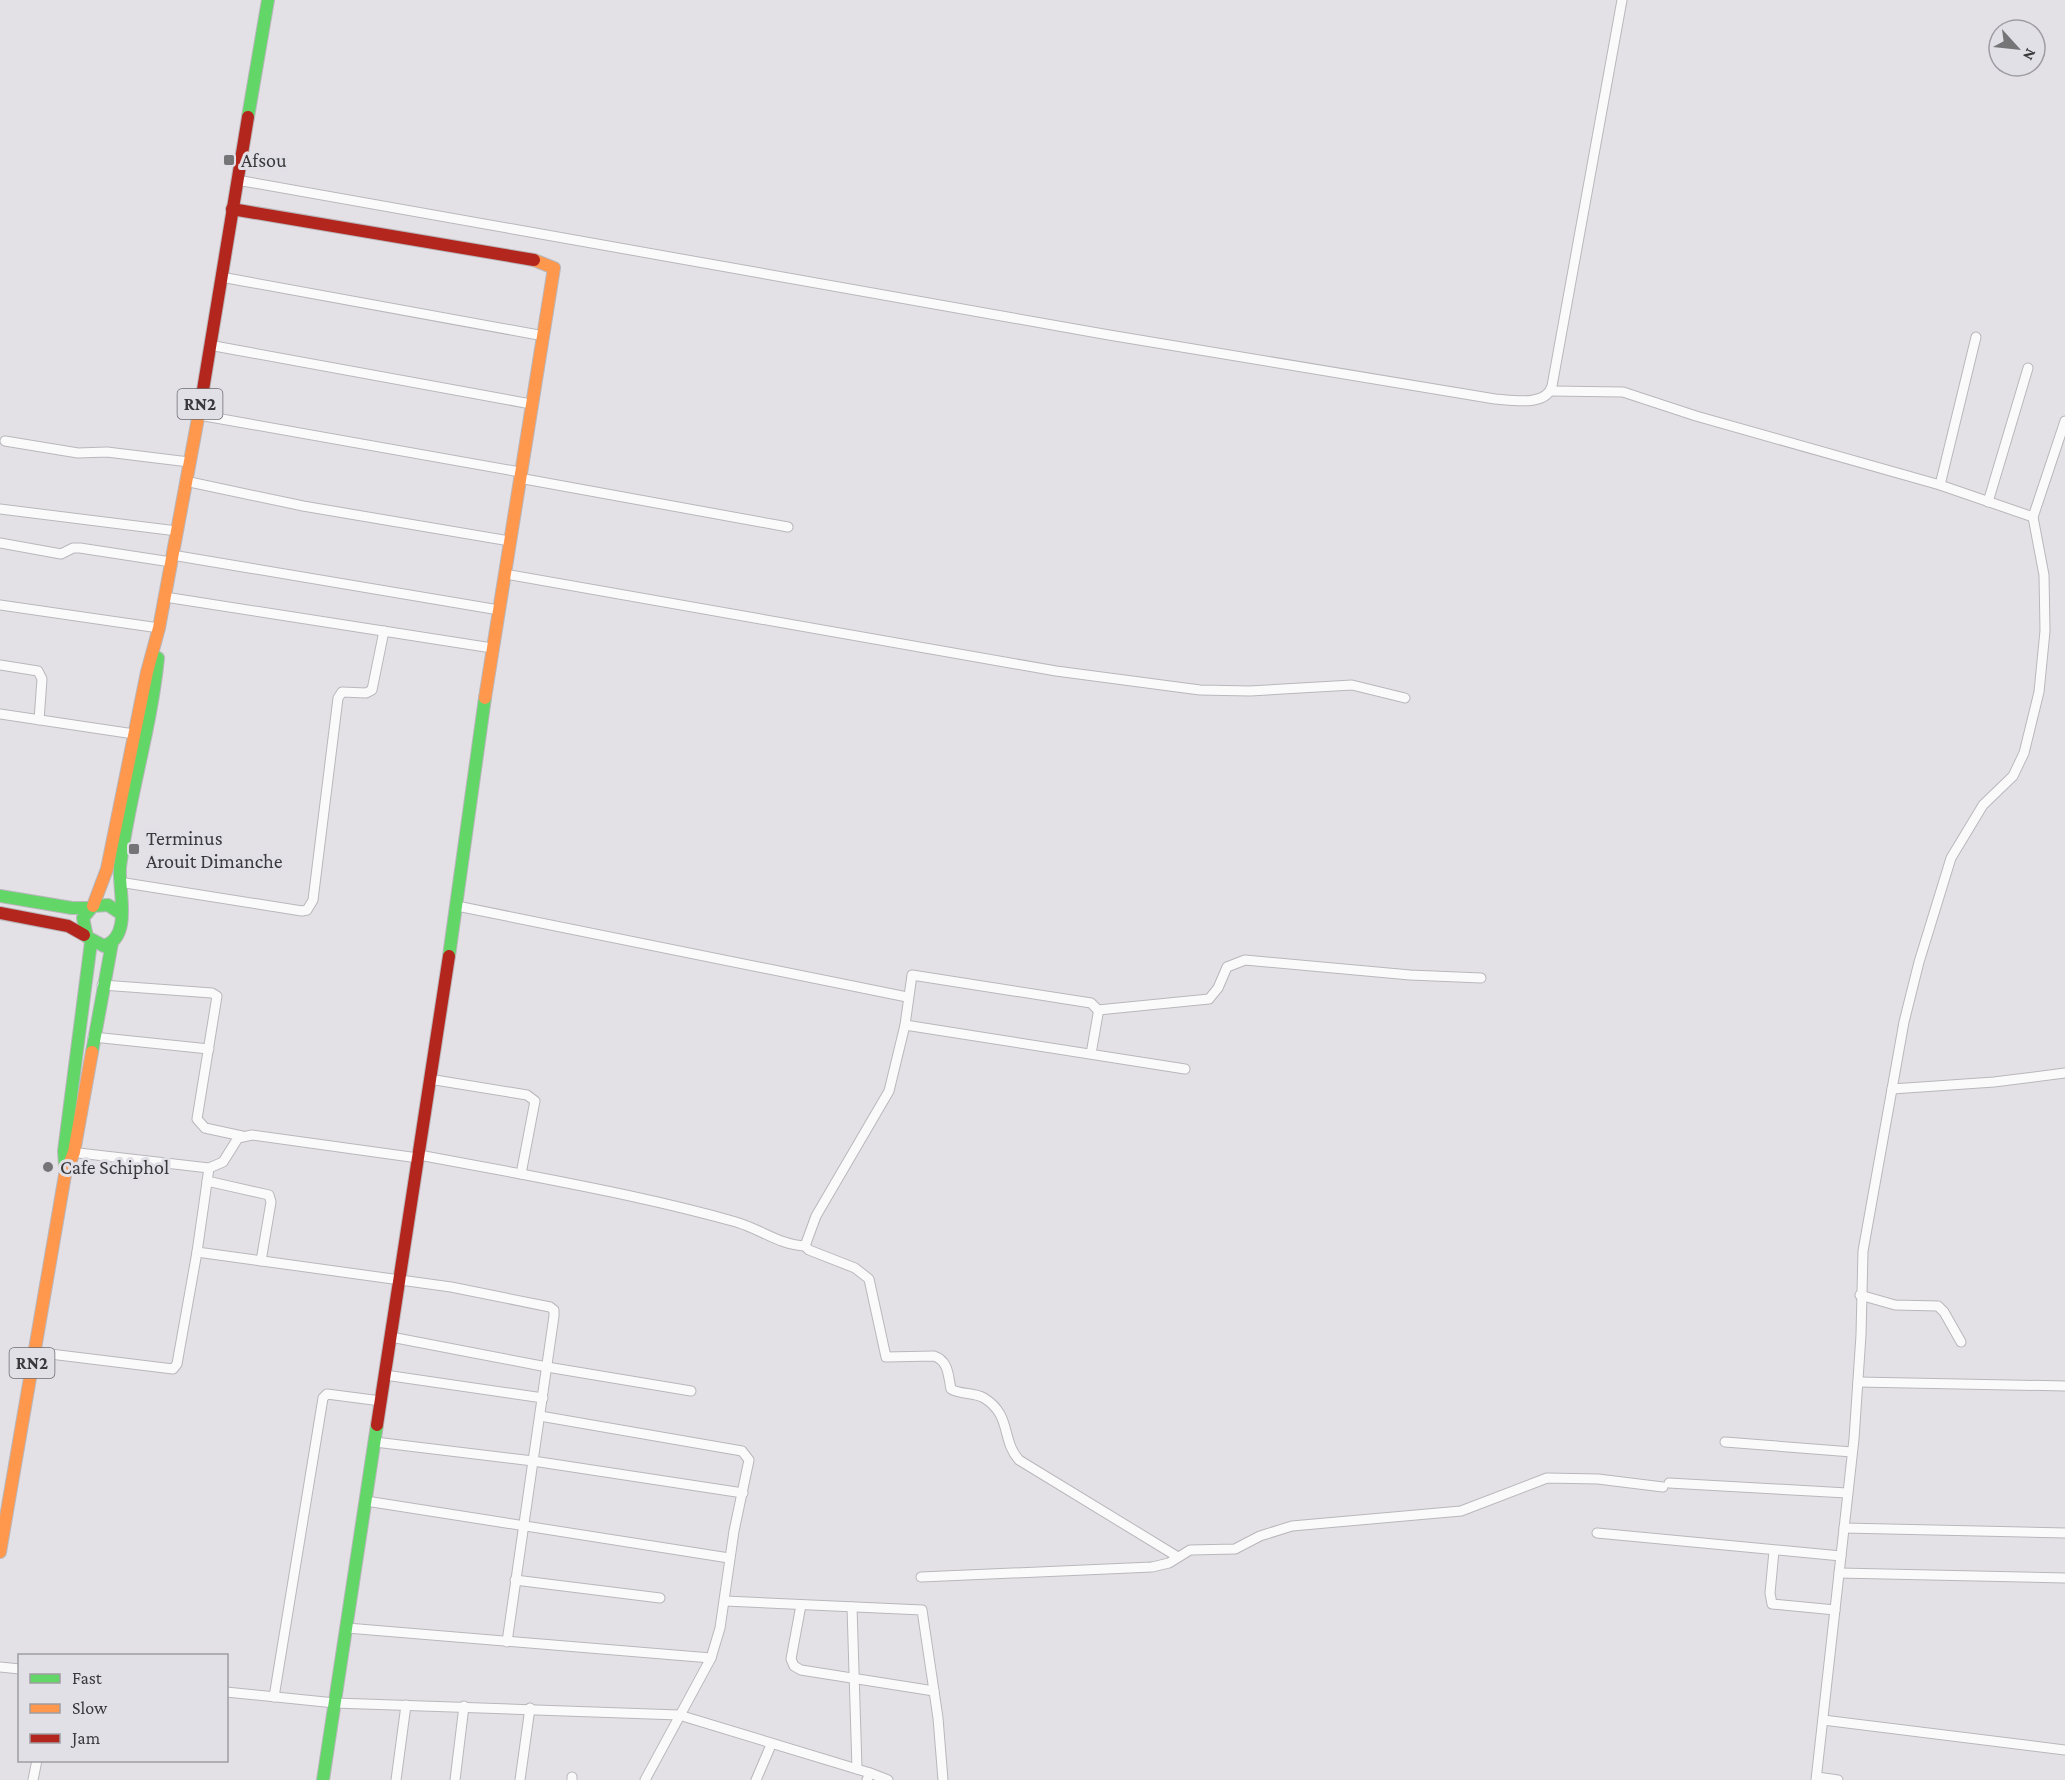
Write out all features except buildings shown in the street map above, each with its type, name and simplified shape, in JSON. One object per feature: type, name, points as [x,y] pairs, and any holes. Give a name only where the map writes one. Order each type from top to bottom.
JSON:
[{"type":"main road","name":"RN2","points":[[69,1151],[88,939],[83,918],[91,907],[107,869],[134,734],[159,628],[199,415],[268,0]]},
{"type":"main road","points":[[232,209],[552,264],[554,268],[492,648],[456,906],[323,1780]]},
{"type":"main road","name":"RN2","points":[[0,1552],[69,1151],[112,943],[117,939],[123,926],[120,913],[119,882],[156,675],[159,628]]},
{"type":"main road","points":[[0,896],[72,908],[108,905],[120,913]]},
{"type":"main road","points":[[0,913],[68,926],[98,945],[112,943]]},
{"type":"street","points":[[1551,391],[1576,265],[1622,0]]},
{"type":"street","points":[[237,180],[1109,335],[1452,393],[1516,401],[1533,400],[1551,391],[1623,392],[1696,416],[1940,485],[2033,517]]},
{"type":"street","points":[[221,277],[544,336]]},
{"type":"street","points":[[1940,485],[1976,337]]},
{"type":"street","points":[[209,345],[531,404]]},
{"type":"street","points":[[1988,502],[2028,368]]},
{"type":"street","points":[[199,415],[789,526]]},
{"type":"street","points":[[1838,1780],[1816,1778],[1852,1452],[1858,1382],[1863,1251],[1904,1022],[1918,962],[1951,858],[1983,805],[2013,776],[2022,761],[2027,742],[2039,692],[2045,622],[2044,575],[2033,517],[2065,422]]},
{"type":"street","points":[[5,441],[78,453],[108,452],[189,462]]},
{"type":"street","points":[[185,481],[303,506],[510,541]]},
{"type":"street","points":[[0,509],[177,531]]},
{"type":"street","points":[[0,543],[61,554],[73,548],[80,548],[172,559],[499,610]]},
{"type":"street","points":[[505,574],[1056,671],[1200,690],[1250,691],[1352,685],[1405,698]]},
{"type":"street","points":[[165,597],[492,648]]},
{"type":"street","points":[[0,605],[159,628]]},
{"type":"street","points":[[119,882],[307,910],[313,900],[338,698],[345,692],[366,693],[372,690],[384,631]]},
{"type":"street","points":[[0,665],[38,671],[42,679],[39,720]]},
{"type":"street","points":[[0,714],[134,734]]},
{"type":"street","points":[[456,906],[907,998]]},
{"type":"street","points":[[805,1246],[816,1216],[889,1091],[905,1025],[912,975],[1091,1004],[1098,1010],[1209,999],[1218,988],[1227,967],[1245,960],[1410,975],[1481,978]]},
{"type":"street","points":[[102,985],[214,994],[217,999],[197,1119],[205,1128],[242,1136],[252,1134],[418,1156],[646,1198],[748,1226],[787,1244],[805,1246],[809,1250],[859,1270],[869,1279],[886,1358],[934,1356],[940,1358],[948,1371],[951,1389],[984,1398],[1004,1418],[1013,1452],[1019,1460],[1178,1557]]},
{"type":"street","points":[[1090,1054],[1098,1010]]},
{"type":"street","points":[[905,1025],[1185,1069]]},
{"type":"street","points":[[93,1037],[208,1049]]},
{"type":"street","points":[[1892,1089],[1994,1082],[2065,1073]]},
{"type":"street","points":[[429,1079],[527,1095],[533,1098],[534,1106],[521,1174]]},
{"type":"street","points":[[69,1151],[209,1168],[223,1162],[242,1136]]},
{"type":"street","points":[[34,1352],[173,1368],[177,1364],[209,1168]]},
{"type":"street","points":[[207,1181],[269,1195],[271,1202],[261,1261]]},
{"type":"street","points":[[197,1252],[491,1293],[550,1307],[554,1310],[507,1642]]},
{"type":"street","points":[[1860,1295],[1895,1305],[1938,1306],[1944,1312],[1961,1342]]},
{"type":"street","points":[[391,1337],[547,1367],[691,1391]]},
{"type":"street","points":[[385,1375],[543,1398]]},
{"type":"street","points":[[1858,1382],[2065,1386]]},
{"type":"street","points":[[274,1697],[323,1398],[327,1394],[381,1401]]},
{"type":"street","points":[[540,1416],[742,1451],[749,1460],[729,1558],[725,1600],[711,1659],[645,1780]]},
{"type":"street","points":[[375,1442],[533,1461],[744,1493]]},
{"type":"street","points":[[1725,1442],[1852,1452]]},
{"type":"street","points":[[921,1577],[1152,1567],[1169,1563],[1194,1550],[1235,1549],[1260,1536],[1292,1526],[1461,1511],[1546,1478],[1847,1494]]},
{"type":"street","points":[[366,1501],[729,1558]]},
{"type":"street","points":[[1844,1528],[2065,1533]]},
{"type":"street","points":[[1597,1533],[1841,1556]]},
{"type":"street","points":[[1774,1551],[1770,1593],[1772,1604],[1835,1610]]},
{"type":"street","points":[[1839,1573],[2065,1578]]},
{"type":"street","points":[[516,1580],[660,1598]]},
{"type":"street","points":[[725,1600],[922,1610],[934,1691],[943,1780]]},
{"type":"street","points":[[801,1605],[791,1659],[794,1666],[801,1670],[934,1691]]},
{"type":"street","points":[[852,1607],[857,1769]]},
{"type":"street","points":[[347,1628],[711,1659]]},
{"type":"street","points":[[0,1667],[18,1669]]},
{"type":"street","points":[[228,1692],[335,1703],[530,1708],[679,1715],[771,1745],[857,1769],[868,1777],[888,1780]]},
{"type":"street","points":[[396,1780],[406,1705]]},
{"type":"street","points":[[454,1780],[464,1706]]},
{"type":"street","points":[[520,1780],[530,1708]]},
{"type":"street","points":[[1823,1720],[2065,1750]]},
{"type":"street","points":[[756,1780],[771,1745]]},
{"type":"street","points":[[33,1780],[37,1762]]},
{"type":"traffic: fast","points":[[248,117],[268,0]]},
{"type":"traffic: fast","points":[[120,913],[108,905],[93,906],[83,918],[87,937],[104,946],[113,941],[121,923],[120,867],[158,658]]},
{"type":"traffic: fast","points":[[449,956],[485,698]]},
{"type":"traffic: fast","points":[[0,896],[72,908],[89,908]]},
{"type":"traffic: fast","points":[[65,1166],[64,1151],[91,942]]},
{"type":"traffic: fast","points":[[92,1052],[112,943]]},
{"type":"traffic: fast","points":[[323,1780],[377,1425]]},
{"type":"traffic: slow","points":[[485,698],[554,268],[534,260]]},
{"type":"traffic: slow","points":[[93,906],[107,869],[147,672],[159,628],[201,402]]},
{"type":"traffic: slow","points":[[0,1552],[65,1175],[74,1152],[92,1052]]},
{"type":"traffic: jam","points":[[201,402],[248,117]]},
{"type":"traffic: jam","points":[[232,209],[534,260]]},
{"type":"traffic: jam","points":[[0,913],[68,926],[84,935]]},
{"type":"traffic: jam","points":[[377,1425],[449,956]]},
{"type":"place","name":"Afsou","points":[[229,160]]},
{"type":"place","name":"Terminus Arouit Dimanche","points":[[134,849]]},
{"type":"place","name":"Cafe Schiphol","points":[[48,1167]]}]
